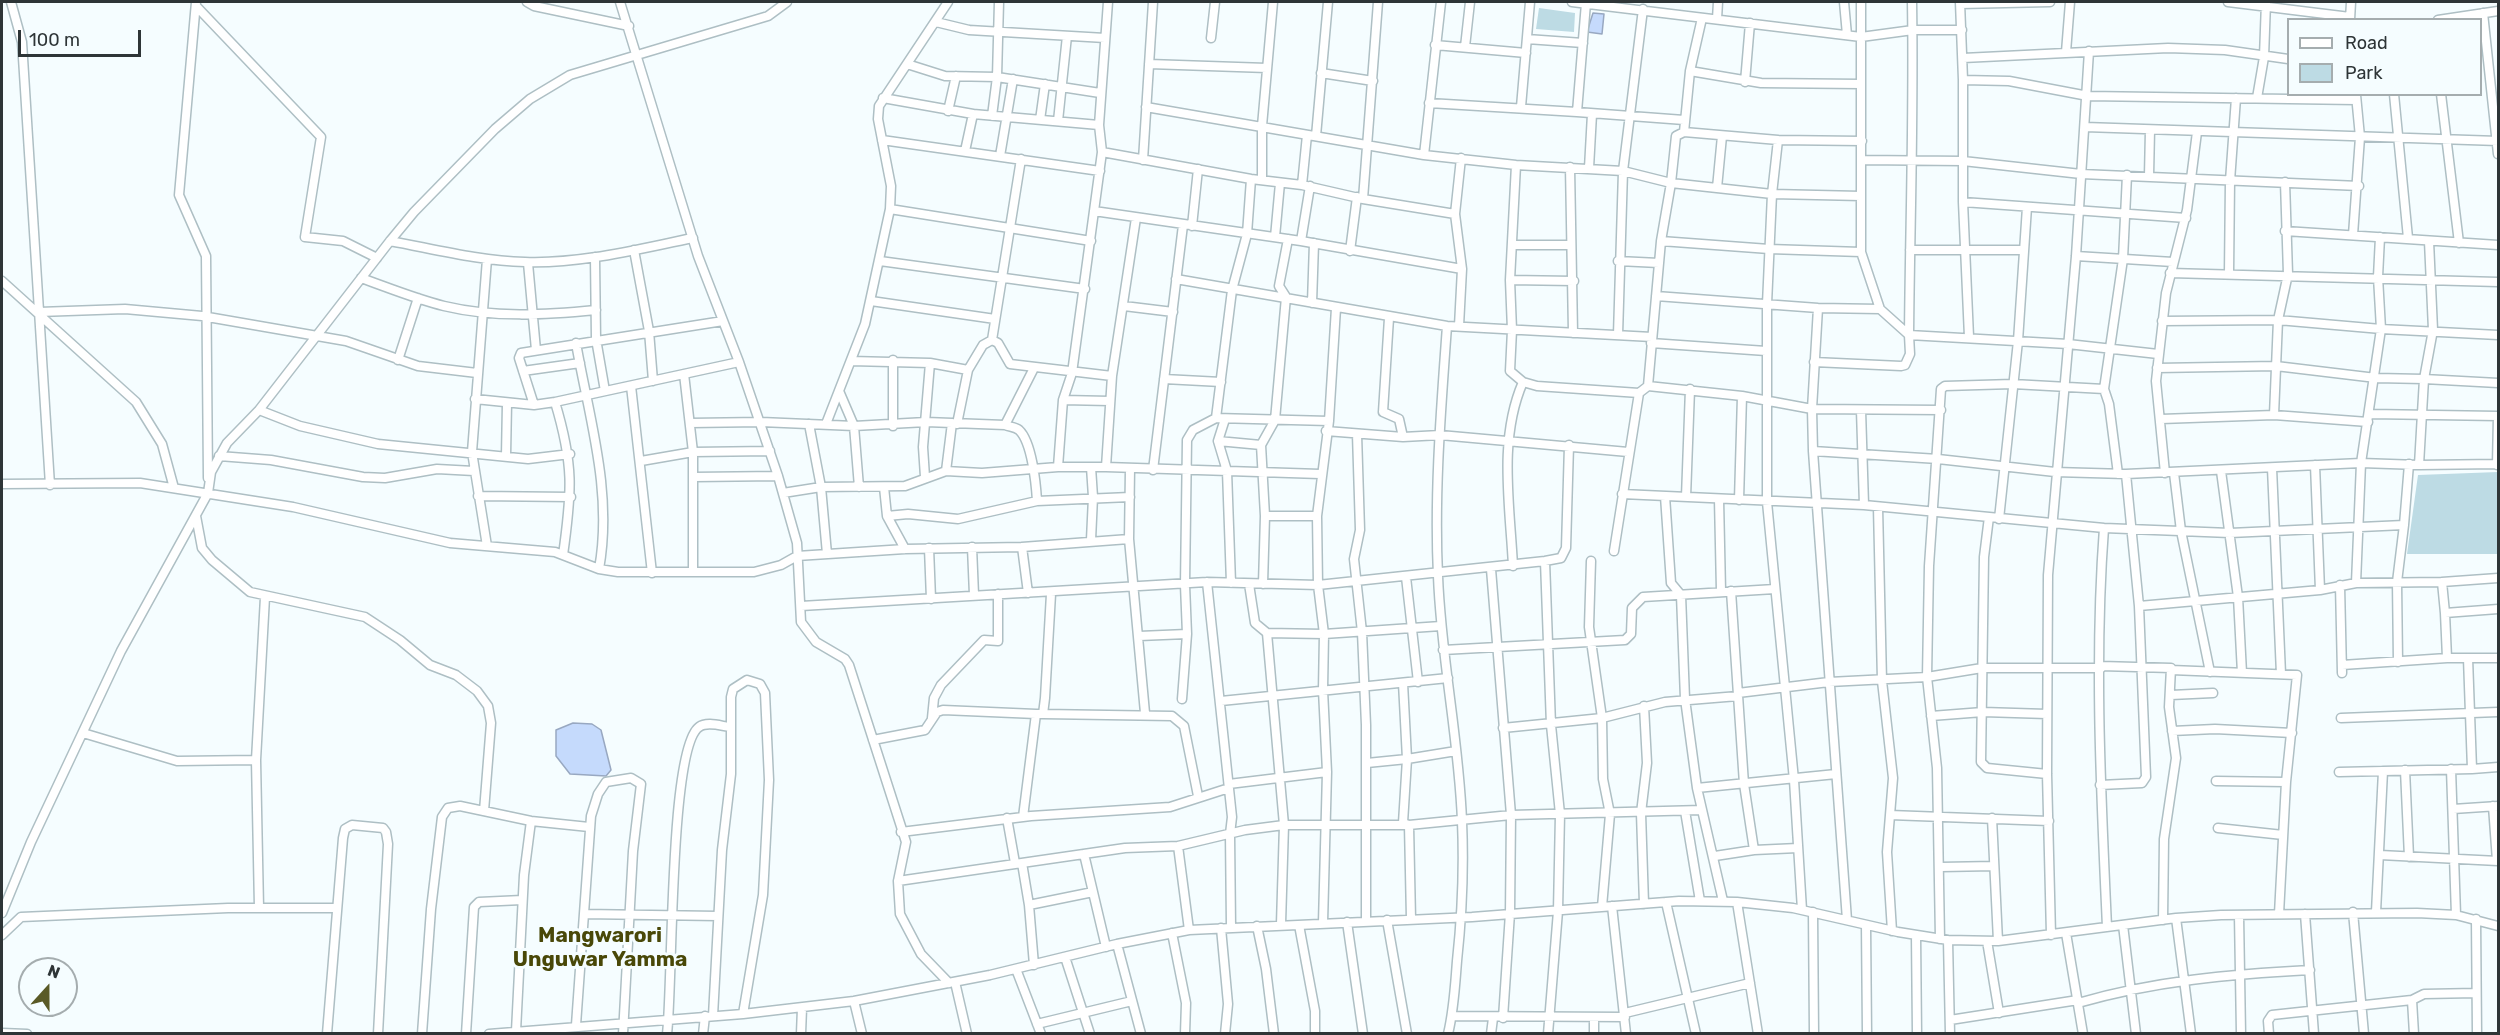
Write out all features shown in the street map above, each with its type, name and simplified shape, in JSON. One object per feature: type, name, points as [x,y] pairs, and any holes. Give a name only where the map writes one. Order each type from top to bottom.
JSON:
[{"type":"street","points":[[11,2],[22,42],[50,485]]},
{"type":"street","points":[[528,2],[534,6],[629,26]]},
{"type":"street","points":[[620,2],[638,52],[693,238],[761,422],[783,493],[797,543],[801,622],[809,636],[849,665],[906,848],[898,881],[897,904],[906,928],[930,965],[952,983],[967,1034]]},
{"type":"street","points":[[2,913],[32,842],[121,651],[208,493],[211,472],[219,456],[259,410],[315,335],[414,212],[495,129],[530,99],[570,75],[638,52],[768,16],[787,2]]},
{"type":"street","points":[[826,424],[872,301],[891,209],[891,186],[878,119],[884,98],[948,2]]},
{"type":"street","points":[[992,116],[997,77],[999,2]]},
{"type":"street","points":[[1058,467],[1063,400],[1072,373],[1100,171],[1102,152],[1099,125],[1100,93],[1108,2]]},
{"type":"street","points":[[1143,159],[1153,2]]},
{"type":"street","points":[[1211,38],[1215,2]]},
{"type":"street","points":[[1262,180],[1262,126],[1273,2]]},
{"type":"street","points":[[1301,241],[1328,2]]},
{"type":"street","points":[[1350,251],[1368,146],[1378,2]]},
{"type":"street","points":[[1424,155],[1435,45],[1442,2]]},
{"type":"street","points":[[1465,47],[1470,2]]},
{"type":"street","points":[[1521,107],[1530,2]]},
{"type":"street","points":[[1572,2],[1601,3],[1701,18],[1861,37],[1912,30],[1962,30]]},
{"type":"street","points":[[1717,20],[1718,2]]},
{"type":"street","points":[[1844,2],[1847,35]]},
{"type":"street","points":[[1861,2],[1861,252],[1881,309],[1909,335],[2068,344],[2158,354]]},
{"type":"street","points":[[1814,362],[1901,366],[1905,365],[1910,354],[1910,160],[1914,90],[1912,2]]},
{"type":"street","points":[[1969,338],[1963,202],[1964,80],[1960,3],[2050,2]]},
{"type":"street","points":[[2066,52],[2070,2]]},
{"type":"street","points":[[2228,2],[2266,5],[2344,18]]},
{"type":"street","points":[[2350,2],[2350,18]]},
{"type":"street","points":[[1577,112],[1586,3]]},
{"type":"street","points":[[196,4],[321,137],[304,237],[343,241],[377,258]]},
{"type":"street","points":[[196,4],[179,195],[206,256],[208,493]]},
{"type":"street","points":[[2257,98],[2264,57],[2266,5]]},
{"type":"street","points":[[1618,335],[1618,261],[1623,171],[1643,9]]},
{"type":"street","points":[[2451,18],[2499,11]]},
{"type":"street","points":[[2483,13],[2499,154]]},
{"type":"street","points":[[1684,132],[1690,71],[1701,18]]},
{"type":"street","points":[[936,22],[969,30],[1105,38]]},
{"type":"street","points":[[1744,82],[1750,24]]},
{"type":"street","points":[[1058,121],[1063,88],[1066,36]]},
{"type":"street","points":[[1527,39],[1583,43]]},
{"type":"street","points":[[1435,45],[1526,53]]},
{"type":"street","points":[[1963,58],[2194,48],[2287,59]]},
{"type":"street","points":[[2051,935],[2047,774],[2048,575],[2054,524],[2055,472],[2076,256],[2088,96],[2089,51]]},
{"type":"street","points":[[907,64],[934,73],[997,77],[1100,93]]},
{"type":"street","points":[[1149,64],[1267,68]]},
{"type":"street","points":[[1690,71],[1744,82],[1861,84]]},
{"type":"street","points":[[1321,73],[1373,81]]},
{"type":"street","points":[[948,111],[956,75]]},
{"type":"street","points":[[1000,156],[1013,79]]},
{"type":"street","points":[[1964,80],[2008,81],[2088,96],[2356,97],[2360,137],[2359,186],[2353,235]]},
{"type":"street","points":[[1040,120],[1045,84]]},
{"type":"street","points":[[2394,96],[2408,238]]},
{"type":"street","points":[[2441,96],[2459,243]]},
{"type":"street","points":[[884,98],[948,111],[1099,125]]},
{"type":"street","points":[[2229,273],[2230,181],[2236,98]]},
{"type":"street","points":[[1429,103],[1521,107],[1684,120]]},
{"type":"street","points":[[1146,107],[1424,155],[1516,165],[1623,171],[1671,183],[1772,194],[1861,196]]},
{"type":"street","points":[[964,151],[973,114]]},
{"type":"street","points":[[1589,168],[1592,114]]},
{"type":"street","points":[[2085,128],[2498,141]]},
{"type":"street","points":[[2149,176],[2150,130]]},
{"type":"street","points":[[1648,386],[1661,241],[1671,183],[1674,141],[1679,134],[1684,132],[1778,140],[1862,141]]},
{"type":"street","points":[[2197,132],[2186,218],[2170,273],[2162,321],[2156,387],[2194,601],[2210,672]]},
{"type":"street","points":[[1717,188],[1722,136]]},
{"type":"street","points":[[882,140],[1100,171]]},
{"type":"street","points":[[1778,140],[1772,194],[1767,304],[1765,401],[1767,502],[1783,687],[1794,780],[1802,910]]},
{"type":"street","points":[[1102,152],[1251,179],[1306,186],[1360,198],[1455,214]]},
{"type":"street","points":[[1460,326],[1462,269],[1455,214],[1461,158]]},
{"type":"street","points":[[992,340],[1008,226],[1021,159]]},
{"type":"street","points":[[1862,160],[1963,161],[2081,174],[2359,186]]},
{"type":"street","points":[[1516,165],[1510,280],[1512,330],[1510,371],[1523,382],[1537,386],[1639,393]]},
{"type":"street","points":[[1570,167],[1570,245],[1574,281],[1573,333]]},
{"type":"street","points":[[1153,470],[1176,279],[1198,169]]},
{"type":"street","points":[[2100,785],[2142,783],[2145,780],[2139,606],[2132,529],[2109,404],[2104,389],[2123,259],[2127,175]]},
{"type":"street","points":[[1231,583],[1227,471],[1218,441],[1221,418],[1221,382],[1232,290],[1247,234],[1251,179]]},
{"type":"street","points":[[2274,416],[2278,320],[2288,274],[2285,182]]},
{"type":"street","points":[[1275,237],[1280,183]]},
{"type":"street","points":[[1963,202],[2186,218]]},
{"type":"street","points":[[2000,519],[2018,341],[2027,207]]},
{"type":"street","points":[[891,209],[1091,241]]},
{"type":"street","points":[[1094,212],[1314,243],[1462,269]]},
{"type":"street","points":[[1106,467],[1112,376],[1136,218]]},
{"type":"street","points":[[2285,231],[2499,245]]},
{"type":"street","points":[[2356,583],[2361,462],[2376,378],[2381,329],[2378,277],[2380,237]]},
{"type":"street","points":[[390,241],[487,259],[528,262],[595,257],[693,238]]},
{"type":"street","points":[[1263,584],[1265,516],[1261,445],[1275,420],[1286,297],[1279,286],[1288,239]]},
{"type":"street","points":[[1661,241],[1769,249],[1861,252]]},
{"type":"street","points":[[2419,465],[2424,379],[2433,330],[2429,241]]},
{"type":"street","points":[[1312,303],[1314,243]]},
{"type":"street","points":[[1512,245],[1570,245]]},
{"type":"street","points":[[634,250],[649,331],[654,381]]},
{"type":"street","points":[[1910,250],[2024,250]]},
{"type":"street","points":[[2076,256],[2173,262]]},
{"type":"street","points":[[595,257],[596,339],[605,391]]},
{"type":"street","points":[[487,259],[481,312],[472,452],[487,546]]},
{"type":"street","points":[[880,261],[1085,289]]},
{"type":"street","points":[[1618,261],[1659,263]]},
{"type":"street","points":[[528,262],[536,350]]},
{"type":"street","points":[[2170,273],[2288,274],[2499,282]]},
{"type":"street","points":[[361,278],[418,298],[481,312],[534,315],[596,310]]},
{"type":"street","points":[[1176,279],[1232,290],[1286,297],[1389,318],[1447,326],[1618,335],[1766,351]]},
{"type":"street","points":[[2,280],[136,402],[162,444],[174,488]]},
{"type":"street","points":[[1510,280],[1574,281]]},
{"type":"street","points":[[1656,296],[1818,308],[1881,309]]},
{"type":"street","points":[[398,360],[418,298]]},
{"type":"street","points":[[872,301],[995,319]]},
{"type":"street","points":[[1124,306],[1173,312]]},
{"type":"street","points":[[1323,923],[1327,772],[1323,690],[1324,634],[1318,585],[1317,516],[1320,474],[1329,421],[1336,308]]},
{"type":"street","points":[[1818,308],[1812,409],[1813,451],[1847,920]]},
{"type":"street","points":[[39,312],[125,309],[207,317],[361,345],[418,366],[477,373]]},
{"type":"street","points":[[1389,318],[1383,412],[1402,423],[1403,437]]},
{"type":"street","points":[[2162,321],[2278,320],[2381,329],[2499,335]]},
{"type":"street","points":[[534,405],[519,355],[596,339],[723,321]]},
{"type":"street","points":[[1447,326],[1440,435],[1437,574],[1462,819],[1461,917],[1452,1016],[1448,1034]]},
{"type":"street","points":[[992,340],[998,343],[1010,364],[1112,376]]},
{"type":"street","points":[[946,471],[954,424],[968,370],[983,345],[992,340]]},
{"type":"street","points":[[576,343],[585,395],[596,438],[602,482],[604,530],[599,569]]},
{"type":"street","points":[[851,361],[892,360],[930,363],[968,370]]},
{"type":"street","points":[[892,360],[893,426]]},
{"type":"street","points":[[475,399],[534,405],[739,362]]},
{"type":"street","points":[[523,371],[580,363]]},
{"type":"street","points":[[925,477],[923,453],[930,363]]},
{"type":"street","points":[[2157,368],[2276,366],[2376,378],[2499,383]]},
{"type":"street","points":[[1005,425],[1034,368]]},
{"type":"street","points":[[684,374],[693,452],[693,572]]},
{"type":"street","points":[[1164,379],[1221,382]]},
{"type":"street","points":[[1513,566],[1507,441],[1510,417],[1523,382]]},
{"type":"street","points":[[1950,1034],[1938,815],[1927,677],[1929,566],[1943,387],[2013,384],[2104,389]]},
{"type":"street","points":[[631,386],[652,573]]},
{"type":"street","points":[[1614,552],[1639,393],[1648,386],[1742,396],[1812,409],[1941,410]]},
{"type":"street","points":[[1686,497],[1690,389]]},
{"type":"street","points":[[839,391],[854,426],[859,488]]},
{"type":"street","points":[[1739,500],[1742,396]]},
{"type":"street","points":[[1063,400],[1110,401]]},
{"type":"street","points":[[555,402],[570,454],[571,497],[563,555]]},
{"type":"street","points":[[506,456],[507,403]]},
{"type":"street","points":[[259,410],[283,421],[339,437],[378,444],[528,459],[570,454]]},
{"type":"street","points":[[1861,410],[1864,505]]},
{"type":"street","points":[[1813,451],[1938,459],[2055,472],[2122,474],[2221,471],[2361,462],[2498,465],[2498,416],[2422,415],[2369,418],[2274,416],[2161,419]]},
{"type":"street","points":[[1182,699],[1187,634],[1185,585],[1189,469],[1187,440],[1194,430],[1221,418],[1329,421]]},
{"type":"street","points":[[690,423],[761,422],[893,426],[926,422],[1005,425],[1021,432],[1034,471],[1037,501]]},
{"type":"street","points":[[809,424],[821,487],[826,554]]},
{"type":"street","points":[[1326,431],[1403,437],[1440,435],[1628,452]]},
{"type":"street","points":[[1357,434],[1360,530],[1355,546],[1356,582],[1365,686],[1368,824],[1365,920]]},
{"type":"street","points":[[1218,441],[1261,445]]},
{"type":"street","points":[[801,606],[931,599],[974,594],[1051,594],[1207,582],[1318,585],[1491,569],[1561,558],[1566,548],[1569,445]]},
{"type":"street","points":[[641,461],[693,452],[770,452]]},
{"type":"street","points":[[219,456],[290,463],[363,477],[385,478],[437,470],[474,471]]},
{"type":"street","points":[[2398,662],[2397,582],[2409,464]]},
{"type":"street","points":[[2315,465],[2320,590]]},
{"type":"street","points":[[783,493],[821,487],[908,486],[925,477],[946,471],[982,473],[1034,471],[1058,467],[1320,474]]},
{"type":"street","points":[[1091,467],[1093,498],[1091,540]]},
{"type":"street","points":[[2272,468],[2281,674]]},
{"type":"street","points":[[1130,469],[1130,539],[1145,714]]},
{"type":"street","points":[[2221,471],[2238,597],[2242,673]]},
{"type":"street","points":[[694,477],[778,476]]},
{"type":"street","points":[[2,484],[124,482],[174,488],[293,507],[437,541],[563,555],[599,569],[618,572],[754,572],[782,565],[797,556],[929,548],[1023,547],[1091,540],[1130,539]]},
{"type":"street","points":[[884,487],[887,516],[905,549]]},
{"type":"street","points":[[1622,494],[1864,505],[2104,528],[2230,533],[2404,525]]},
{"type":"street","points":[[478,496],[571,497]]},
{"type":"street","points":[[1665,496],[1671,583],[1681,595],[1685,699],[1697,788],[1724,901]]},
{"type":"street","points":[[887,516],[909,514],[958,519],[1037,501],[1130,497]]},
{"type":"street","points":[[1719,499],[1721,591]]},
{"type":"street","points":[[1878,507],[1882,681],[1892,748],[1893,777],[1887,852],[1892,931]]},
{"type":"street","points":[[196,516],[199,539],[212,560],[250,592],[264,597],[365,617],[400,640],[430,665],[467,681],[488,706],[491,723],[484,811]]},
{"type":"street","points":[[1265,516],[1317,516]]},
{"type":"street","points":[[1989,517],[1984,557],[1981,762],[1984,768],[2047,774]]},
{"type":"street","points":[[2104,528],[2099,595],[2101,667],[2097,737],[2107,927]]},
{"type":"street","points":[[972,547],[974,594]]},
{"type":"street","points":[[1023,547],[1028,593]]},
{"type":"street","points":[[929,548],[931,599]]},
{"type":"street","points":[[1545,561],[1551,725],[1560,814],[1558,911],[1548,1034]]},
{"type":"street","points":[[1591,561],[1588,615],[1590,644],[1602,718],[1603,779],[1610,814],[1602,907]]},
{"type":"street","points":[[1491,569],[1511,815],[1510,913],[1498,1018],[1491,1034]]},
{"type":"street","points":[[1406,577],[1418,682]]},
{"type":"street","points":[[2139,606],[2320,590],[2356,583],[2442,582],[2499,578]]},
{"type":"street","points":[[1207,582],[1232,817],[1226,928],[1228,1004],[1225,1034]]},
{"type":"street","points":[[2442,582],[2447,658]]},
{"type":"street","points":[[1249,584],[1255,623],[1267,633],[1324,634],[1441,626]]},
{"type":"street","points":[[2340,585],[2342,669],[2447,658],[2499,658]]},
{"type":"street","points":[[1443,650],[1590,644],[1630,638],[1632,608],[1643,597],[1775,589]]},
{"type":"street","points":[[1731,591],[1744,784],[1754,850]]},
{"type":"street","points":[[932,718],[934,698],[941,685],[984,640],[998,641],[998,594]]},
{"type":"street","points":[[1023,817],[1049,655],[1051,594]]},
{"type":"street","points":[[259,908],[256,760],[264,597]]},
{"type":"street","points":[[2445,613],[2499,609]]},
{"type":"street","points":[[1267,633],[1284,825],[1281,924]]},
{"type":"street","points":[[1139,636],[1187,634]]},
{"type":"street","points":[[2468,658],[2472,769]]},
{"type":"street","points":[[1503,728],[1551,725],[1602,718],[1644,706],[1685,699],[1830,682],[1927,677],[1982,668],[2142,667],[2297,675],[2286,782],[2279,914]]},
{"type":"street","points":[[2163,920],[2164,839],[2176,758],[2169,707],[2170,670]]},
{"type":"street","points":[[1221,701],[1448,678]]},
{"type":"street","points":[[703,1034],[709,1016],[731,774],[732,689],[747,680],[760,684],[765,693],[769,780],[763,895],[743,1014]]},
{"type":"street","points":[[1403,683],[1407,759],[1403,823],[1409,825]]},
{"type":"street","points":[[2171,695],[2213,693]]},
{"type":"street","points":[[1644,706],[1647,763],[1641,813],[1644,904]]},
{"type":"street","points":[[873,740],[925,730],[932,718],[943,710],[1172,716],[1184,726],[1198,796]]},
{"type":"street","points":[[1931,716],[1983,712],[2047,714]]},
{"type":"street","points":[[2341,718],[2499,712]]},
{"type":"street","points":[[667,1034],[672,914],[684,769],[691,739],[702,725],[730,727]]},
{"type":"street","points":[[2172,731],[2216,729],[2292,734]]},
{"type":"street","points":[[83,733],[177,761],[256,760]]},
{"type":"street","points":[[1367,764],[1456,751]]},
{"type":"street","points":[[2339,771],[2472,769],[2499,766]]},
{"type":"street","points":[[2451,769],[2456,915]]},
{"type":"street","points":[[2405,770],[2409,857]]},
{"type":"street","points":[[2376,912],[2383,771]]},
{"type":"street","points":[[901,832],[1007,818],[1170,807],[1229,786],[1279,777],[1327,772]]},
{"type":"street","points":[[1697,788],[1836,774]]},
{"type":"street","points":[[576,1025],[589,827],[598,794],[606,782],[631,778],[640,781],[623,1034]]},
{"type":"street","points":[[2216,780],[2286,782]]},
{"type":"street","points":[[422,1034],[431,909],[441,817],[448,808],[460,806],[531,821],[589,827]]},
{"type":"street","points":[[2380,855],[2498,861],[2496,806],[2453,809]]},
{"type":"street","points":[[898,881],[1125,848],[1178,846],[1245,830],[1284,825],[1409,825],[1511,815],[1702,810]]},
{"type":"street","points":[[1685,811],[1700,901]]},
{"type":"street","points":[[1890,815],[1938,815],[2049,821]]},
{"type":"street","points":[[1007,818],[1029,905],[1034,964]]},
{"type":"street","points":[[1992,818],[1998,941]]},
{"type":"street","points":[[516,1031],[522,900],[531,821]]},
{"type":"street","points":[[327,1034],[345,829],[352,825],[383,828],[388,844],[378,1034]]},
{"type":"street","points":[[1409,825],[1411,919]]},
{"type":"street","points":[[2218,828],[2283,835]]},
{"type":"street","points":[[1178,846],[1189,930]]},
{"type":"street","points":[[1715,856],[1754,850],[1798,848]]},
{"type":"street","points":[[1084,854],[1106,947]]},
{"type":"street","points":[[1941,867],[1994,866]]},
{"type":"street","points":[[1029,905],[1093,892]]},
{"type":"street","points":[[466,1034],[474,907],[479,902],[522,900]]},
{"type":"street","points":[[489,1034],[624,1021],[743,1014],[854,1001],[952,983],[1117,944],[1189,930],[1461,917],[1666,902],[1724,901],[1802,910],[1892,931],[1944,940],[1998,941],[2176,918],[2353,912],[2456,915],[2499,926]]},
{"type":"street","points":[[1666,902],[1696,1034]]},
{"type":"street","points":[[1737,902],[1758,1034]]},
{"type":"street","points":[[1612,906],[1626,1034]]},
{"type":"street","points":[[2,935],[21,917],[259,908],[337,908]]},
{"type":"street","points":[[1812,912],[1814,1034]]},
{"type":"street","points":[[2353,912],[2364,1034]]},
{"type":"street","points":[[584,914],[718,916]]},
{"type":"street","points":[[2305,914],[2314,1034]]},
{"type":"street","points":[[2238,915],[2241,1034]]},
{"type":"street","points":[[2176,918],[2191,1034]]},
{"type":"street","points":[[2476,919],[2477,1034]]},
{"type":"street","points":[[1387,920],[1407,1034]]},
{"type":"street","points":[[1347,922],[1363,1034]]},
{"type":"street","points":[[1299,925],[1315,1011],[1316,1034]]},
{"type":"street","points":[[1866,925],[1867,1034]]},
{"type":"street","points":[[2123,925],[2136,1034]]},
{"type":"street","points":[[1257,926],[1266,969],[1275,1034]]},
{"type":"street","points":[[1173,933],[1186,1003],[1185,1034]]},
{"type":"street","points":[[2067,933],[2083,1034]]},
{"type":"street","points":[[1916,935],[1917,1034]]},
{"type":"street","points":[[1987,941],[1999,1013]]},
{"type":"street","points":[[1117,944],[1141,1034]]},
{"type":"street","points":[[1065,957],[1090,1034]]},
{"type":"street","points":[[1016,969],[1041,1034]]},
{"type":"street","points":[[1950,1020],[2078,1001],[2129,988],[2241,973],[2310,970]]},
{"type":"street","points":[[1452,1016],[1498,1018],[1625,1015],[1750,983]]},
{"type":"street","points":[[2269,1034],[2268,1021],[2272,1016],[2412,1000],[2424,994],[2476,993]]},
{"type":"street","points":[[2412,1000],[2414,1034]]},
{"type":"street","points":[[854,1001],[862,1034]]},
{"type":"street","points":[[1037,1024],[1132,1001]]},
{"type":"street","points":[[801,1034],[802,1008]]},
{"type":"street","points":[[1594,1017],[1594,1034]]},
{"type":"street","points":[[2,1033],[27,1034]]},
{"type":"green space","points":[[1539,8],[1575,13],[1574,32],[1536,29]]},
{"type":"green space","points":[[2498,472],[2498,554],[2407,554],[2418,475]]},
{"type":"water","points":[[1593,13],[1604,14],[1602,34],[1587,32]]},
{"type":"water","points":[[573,723],[592,724],[601,730],[611,770],[606,776],[570,774],[556,756],[556,730]]},
{"type":"district","name":"Mangwarori Unguwar Yamma","points":[[600,948]]}]
